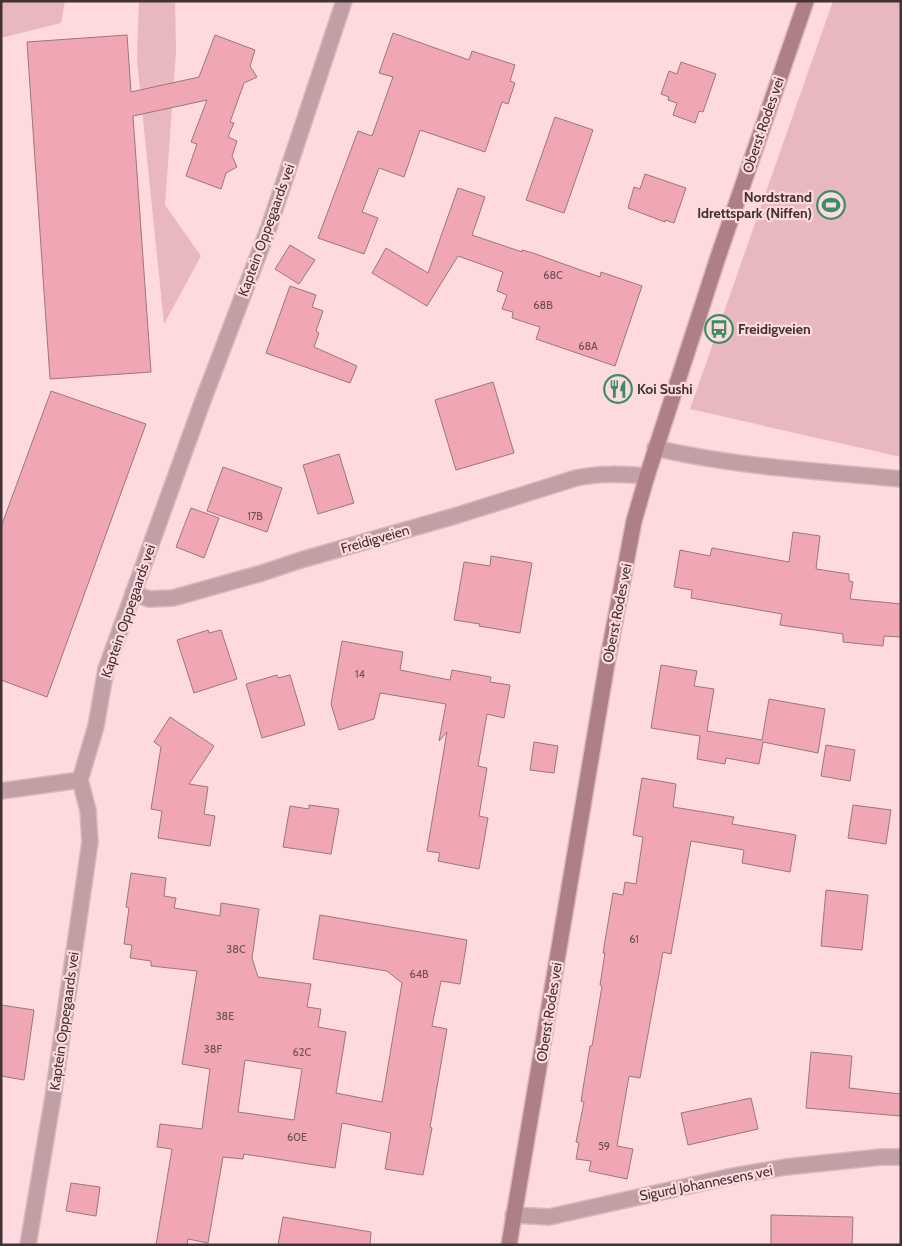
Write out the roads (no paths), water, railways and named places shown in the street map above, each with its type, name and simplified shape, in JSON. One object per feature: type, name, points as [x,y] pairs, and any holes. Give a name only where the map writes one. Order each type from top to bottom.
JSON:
[{"type":"street","name":"Kaptein Oppegaards vei","points":[[28,1245],[53,1097],[90,842],[88,810],[80,780],[96,726],[106,669],[268,227],[344,1]]},
{"type":"street","name":"Oberst Rodes vei","points":[[508,1245],[607,663],[634,521],[646,476],[718,257],[806,1]]},
{"type":"street","points":[[655,448],[741,464],[901,479]]},
{"type":"street","name":"Freidigveien","points":[[133,594],[150,599],[173,598],[262,574],[301,560],[576,478],[614,473],[646,476]]},
{"type":"street","points":[[1,791],[80,780]]},
{"type":"street","name":"Sigurd Johannesens vei","points":[[513,1215],[549,1217],[733,1176],[786,1167],[901,1157]]},
{"type":"place","name":"Nordstrand Idrettspark (Niffen)","points":[[831,205]]},
{"type":"place","name":"Freidigveien","points":[[719,329]]},
{"type":"place","name":"Koi Sushi","points":[[618,389]]}]
